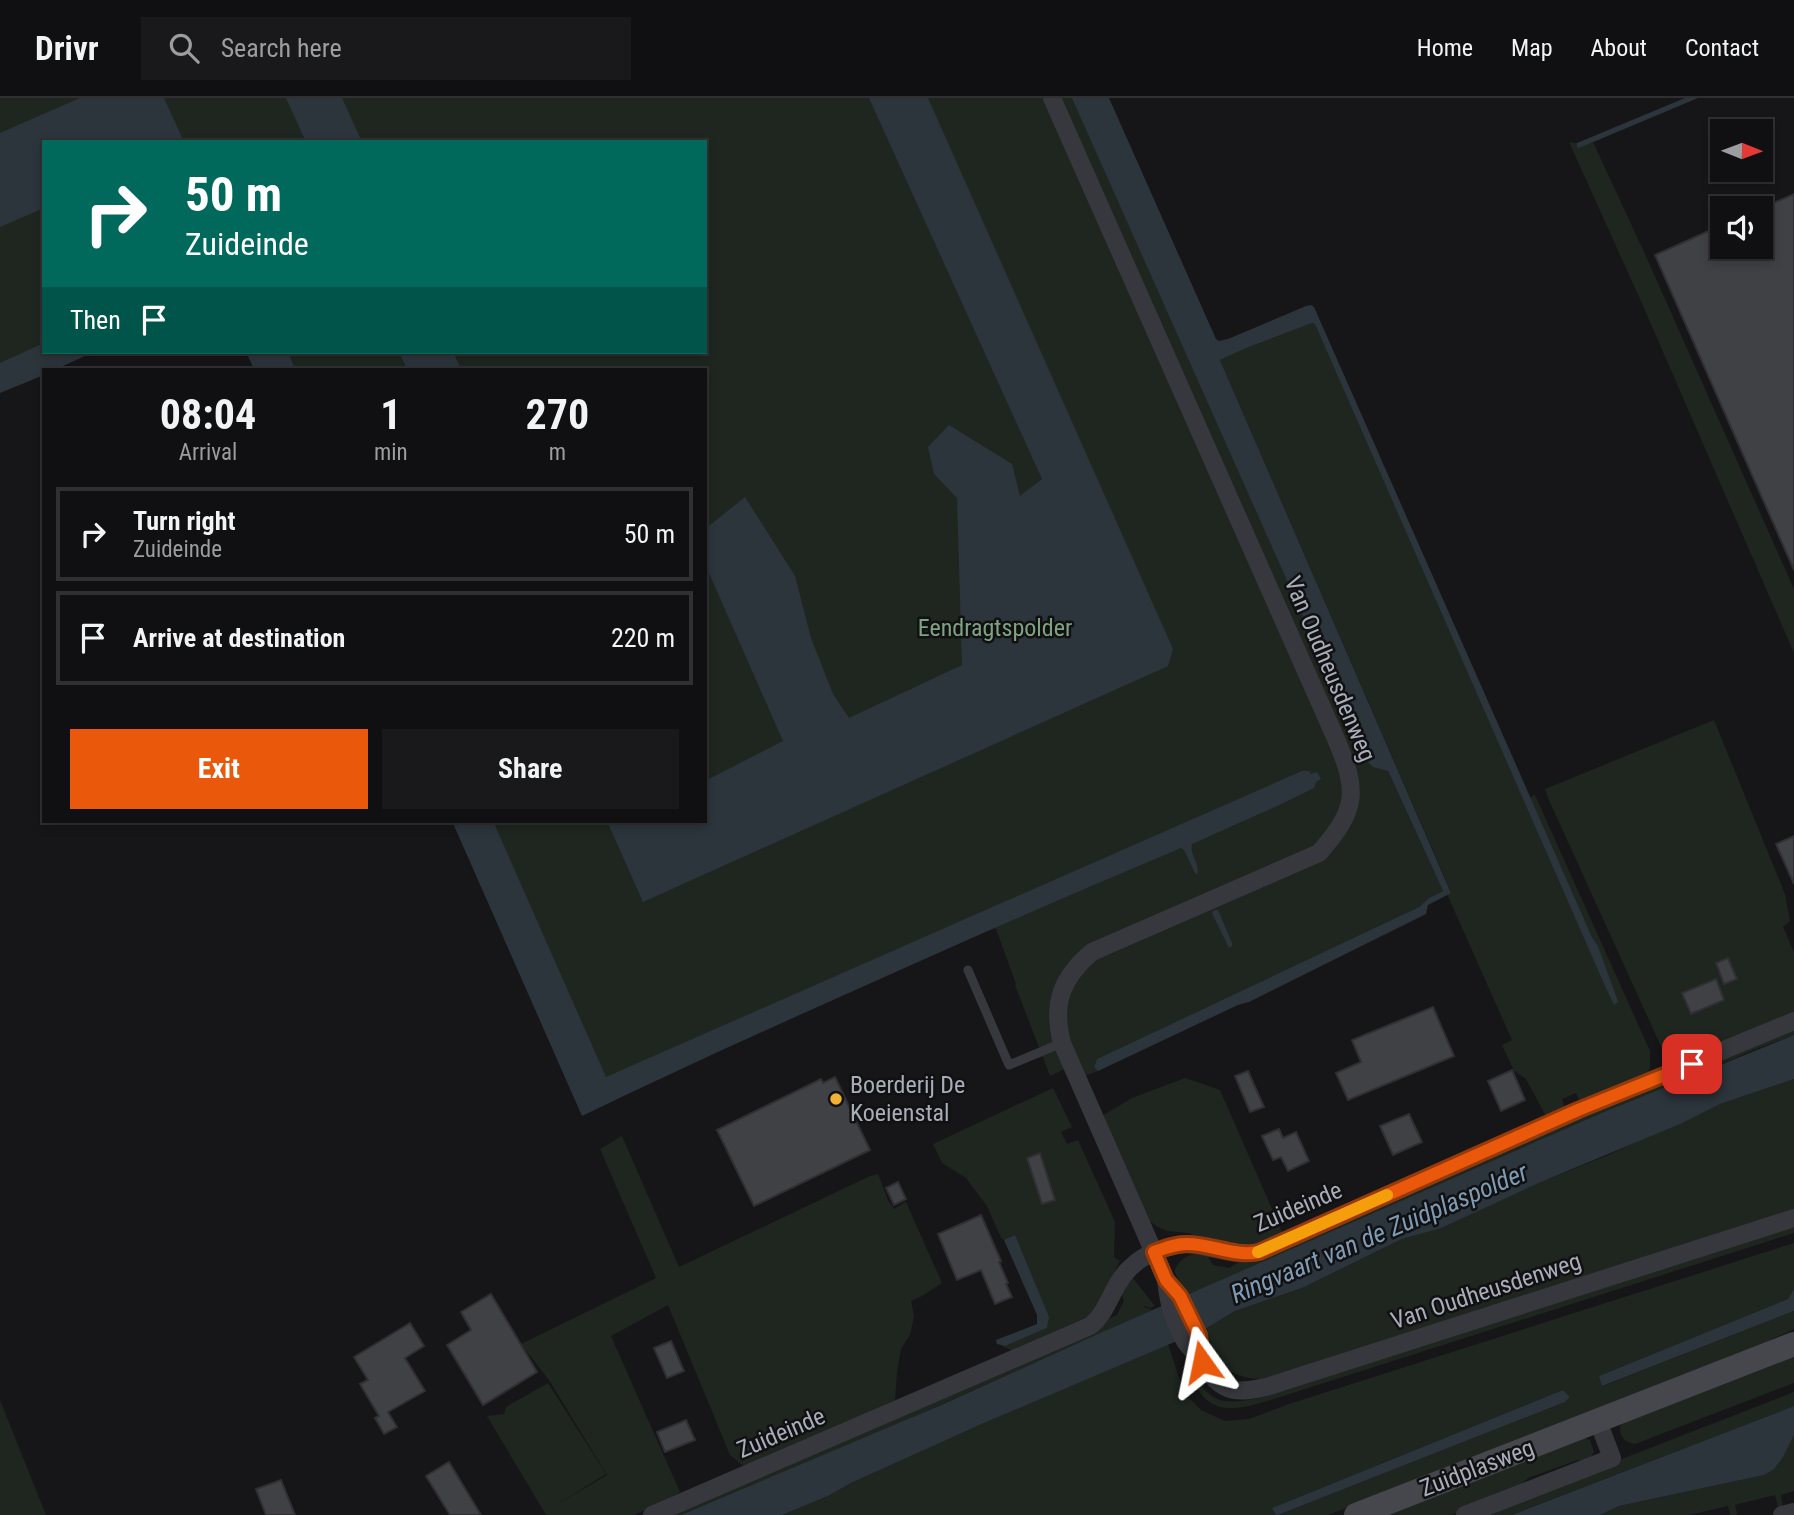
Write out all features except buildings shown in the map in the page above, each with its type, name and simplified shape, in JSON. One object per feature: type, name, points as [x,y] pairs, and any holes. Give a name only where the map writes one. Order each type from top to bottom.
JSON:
[{"type":"main road","name":"Zuidplasweg","points":[[1356,1515],[1794,1344]]},
{"type":"street","name":"Van Oudheusdenweg","points":[[1052,98],[1350,775],[1349,810],[1336,834],[1319,853],[1091,952],[1080,961],[1059,1000],[1058,1026],[1062,1043],[1206,1371],[1215,1380],[1233,1390],[1266,1387],[1794,1218]]},
{"type":"street","name":"Zuideinde","points":[[652,1515],[1090,1326],[1101,1314],[1120,1278],[1131,1266],[1154,1252],[1185,1244],[1247,1255],[1259,1252],[1578,1110],[1794,1021]]},
{"type":"street","name":"Zuidplasweg","points":[[1465,1515],[1612,1458],[1598,1421]]},
{"type":"street","points":[[1782,1515],[1794,1512]]},
{"type":"lane","points":[[968,970],[1009,1065],[1062,1043]]},
{"type":"green space","name":"Eendragtspolder","points":[[0,98],[1078,98],[1443,891],[1419,907],[1097,1059],[1094,1067],[1098,1071],[1085,1076],[1079,1062],[1050,1076],[992,918],[599,1095],[478,823],[707,823],[707,368],[278,368],[271,354],[707,354],[707,140],[42,140],[42,353],[0,377]]},
{"type":"green space","points":[[1569,142],[1577,143],[1579,148],[1593,142],[1794,589],[1794,653],[1644,308]]},
{"type":"green space","points":[[1315,323],[1604,984],[1614,1004],[1598,946],[1530,797],[1535,795],[1650,1051],[1647,1075],[1581,1103],[1576,1093],[1562,1099],[1565,1109],[1547,1118],[1526,1079],[1514,1071],[1502,1045],[1512,1040],[1447,894],[1451,892],[1220,360]]},
{"type":"green space","points":[[1714,720],[1785,894],[1790,921],[1783,927],[1794,952],[1794,1013],[1674,1063],[1664,1053],[1545,789]]},
{"type":"green space","points":[[1794,1029],[1794,1035],[1756,1049],[1186,1296],[1175,1272],[1181,1260],[1197,1254],[1208,1256],[1213,1265],[1229,1268],[1239,1262],[1257,1261],[1578,1119]]},
{"type":"green space","points":[[1185,1078],[1220,1090],[1283,1234],[1247,1248],[1189,1233],[1167,1231],[1149,1221],[1102,1116],[1132,1098]]},
{"type":"green space","points":[[1794,1079],[1794,1209],[1262,1379],[1249,1378],[1230,1371],[1214,1351],[1205,1329],[1235,1311],[1302,1288],[1402,1239],[1441,1227],[1720,1104]]},
{"type":"green space","points":[[1053,1088],[1072,1127],[1061,1132],[1067,1144],[1078,1140],[1115,1222],[1114,1257],[1120,1261],[1092,1315],[1083,1322],[1015,1352],[1000,1345],[1005,1346],[1047,1328],[1015,1236],[1004,1240],[1001,1238],[987,1206],[966,1178],[942,1163],[933,1144]]},
{"type":"green space","points":[[622,1136],[679,1267],[878,1174],[894,1209],[906,1202],[942,1283],[911,1301],[914,1316],[910,1335],[901,1349],[895,1400],[746,1468],[730,1455],[668,1305],[611,1336],[680,1492],[634,1515],[546,1515],[487,1416],[504,1414],[506,1407],[548,1383],[606,1474],[558,1504],[607,1475],[549,1380],[521,1344],[656,1278],[600,1149]]},
{"type":"green space","points":[[1794,1227],[1794,1233],[1257,1404],[1230,1408],[1209,1402],[1193,1380],[1186,1363],[1189,1361],[1201,1384],[1214,1398],[1232,1402],[1259,1398]]},
{"type":"green space","points":[[1794,1243],[1794,1289],[1788,1299],[1599,1376],[1603,1386],[1794,1311],[1794,1329],[1760,1345],[1328,1515],[1278,1515],[1565,1402],[1570,1397],[1563,1390],[1289,1501],[1273,1508],[1276,1515],[782,1515],[984,1423],[1168,1344],[1184,1393],[1201,1410],[1225,1421],[1249,1419]]},
{"type":"green space","points":[[1132,1277],[1155,1306],[1144,1307],[1153,1310],[860,1441],[681,1515],[671,1515],[1117,1315],[1124,1301],[1121,1292]]},
{"type":"green space","points":[[1794,1356],[1794,1383],[1635,1444],[1622,1436],[1622,1421]]},
{"type":"green space","points":[[1794,1392],[1794,1406],[1512,1515],[1478,1515]]},
{"type":"green space","points":[[0,1400],[46,1515],[0,1515]]},
{"type":"green space","points":[[1794,1435],[1794,1491],[1781,1495],[1783,1507],[1778,1508],[1775,1495],[1735,1505],[1737,1515],[1730,1515],[1728,1506],[1689,1515],[1600,1515],[1619,1506],[1764,1475],[1779,1462]]},
{"type":"green space","points":[[1582,1437],[1590,1440],[1594,1452],[1587,1463],[1578,1460],[1528,1478],[1514,1491],[1451,1515],[1381,1515]]},
{"type":"water","points":[[80,98],[164,98],[183,140],[42,140],[42,209],[0,227],[0,133]]},
{"type":"water","points":[[286,98],[342,98],[361,140],[305,140]]},
{"type":"water","points":[[869,98],[928,98],[1173,649],[1168,666],[643,902],[608,823],[707,823],[707,780],[783,741],[707,569],[707,527],[745,497],[795,576],[811,638],[833,694],[849,718],[962,665],[957,498],[934,474],[928,447],[949,425],[1012,464],[1020,496],[1042,479]]},
{"type":"water","points":[[1072,98],[1109,98],[1216,339],[1228,339],[1306,306],[1314,307],[1598,946],[1618,1002],[1614,1005],[1315,324],[1312,323],[1220,360],[1451,893],[1428,905],[1426,914],[1249,1002],[1098,1071],[1094,1067],[1097,1059],[1419,907],[1443,891],[1388,771],[1373,767],[1366,760],[1361,762],[1358,754],[1363,751]]},
{"type":"water","points":[[1685,98],[1698,98],[1577,147],[1577,143]]},
{"type":"water","points":[[42,344],[42,354],[90,354],[58,368],[42,368],[42,376],[0,393],[0,363]]},
{"type":"water","points":[[247,354],[289,354],[295,368],[254,368]]},
{"type":"water","points":[[400,354],[454,354],[461,368],[407,368]]},
{"type":"water","points":[[1302,771],[1309,771],[1311,774],[1317,772],[1321,779],[1316,782],[1314,788],[1192,844],[1197,875],[1181,848],[868,984],[582,1116],[453,823],[494,823],[606,1077]]},
{"type":"water","points":[[1218,910],[1232,943],[1229,948],[1212,913]]},
{"type":"water","name":"Ringvaart van de Zuidplaspolder","points":[[1794,1035],[1794,1079],[1720,1104],[1441,1228],[1402,1239],[1302,1288],[1235,1311],[1205,1329],[984,1423],[828,1496],[782,1515],[681,1515],[939,1406],[1604,1112]]},
{"type":"water","points":[[1015,1235],[1049,1317],[1047,1328],[1005,1346],[997,1344],[996,1340],[1037,1324],[1037,1315],[1004,1240]]},
{"type":"water","points":[[1794,1289],[1794,1311],[1602,1386],[1599,1376],[1788,1299]]},
{"type":"water","points":[[1563,1390],[1570,1397],[1565,1402],[1278,1515],[1272,1508]]},
{"type":"water","points":[[1794,1406],[1794,1435],[1774,1469],[1764,1475],[1619,1506],[1600,1515],[1512,1515]]},
{"type":"slow traffic","points":[[1258,1252],[1387,1195]]},
{"type":"place","name":"Boerderij De Koeienstal","points":[[836,1099]]},
{"type":"route","points":[[1202,1362],[1199,1335],[1180,1296],[1166,1280],[1154,1252],[1185,1244],[1247,1255],[1259,1252],[1578,1110],[1692,1064]]}]
